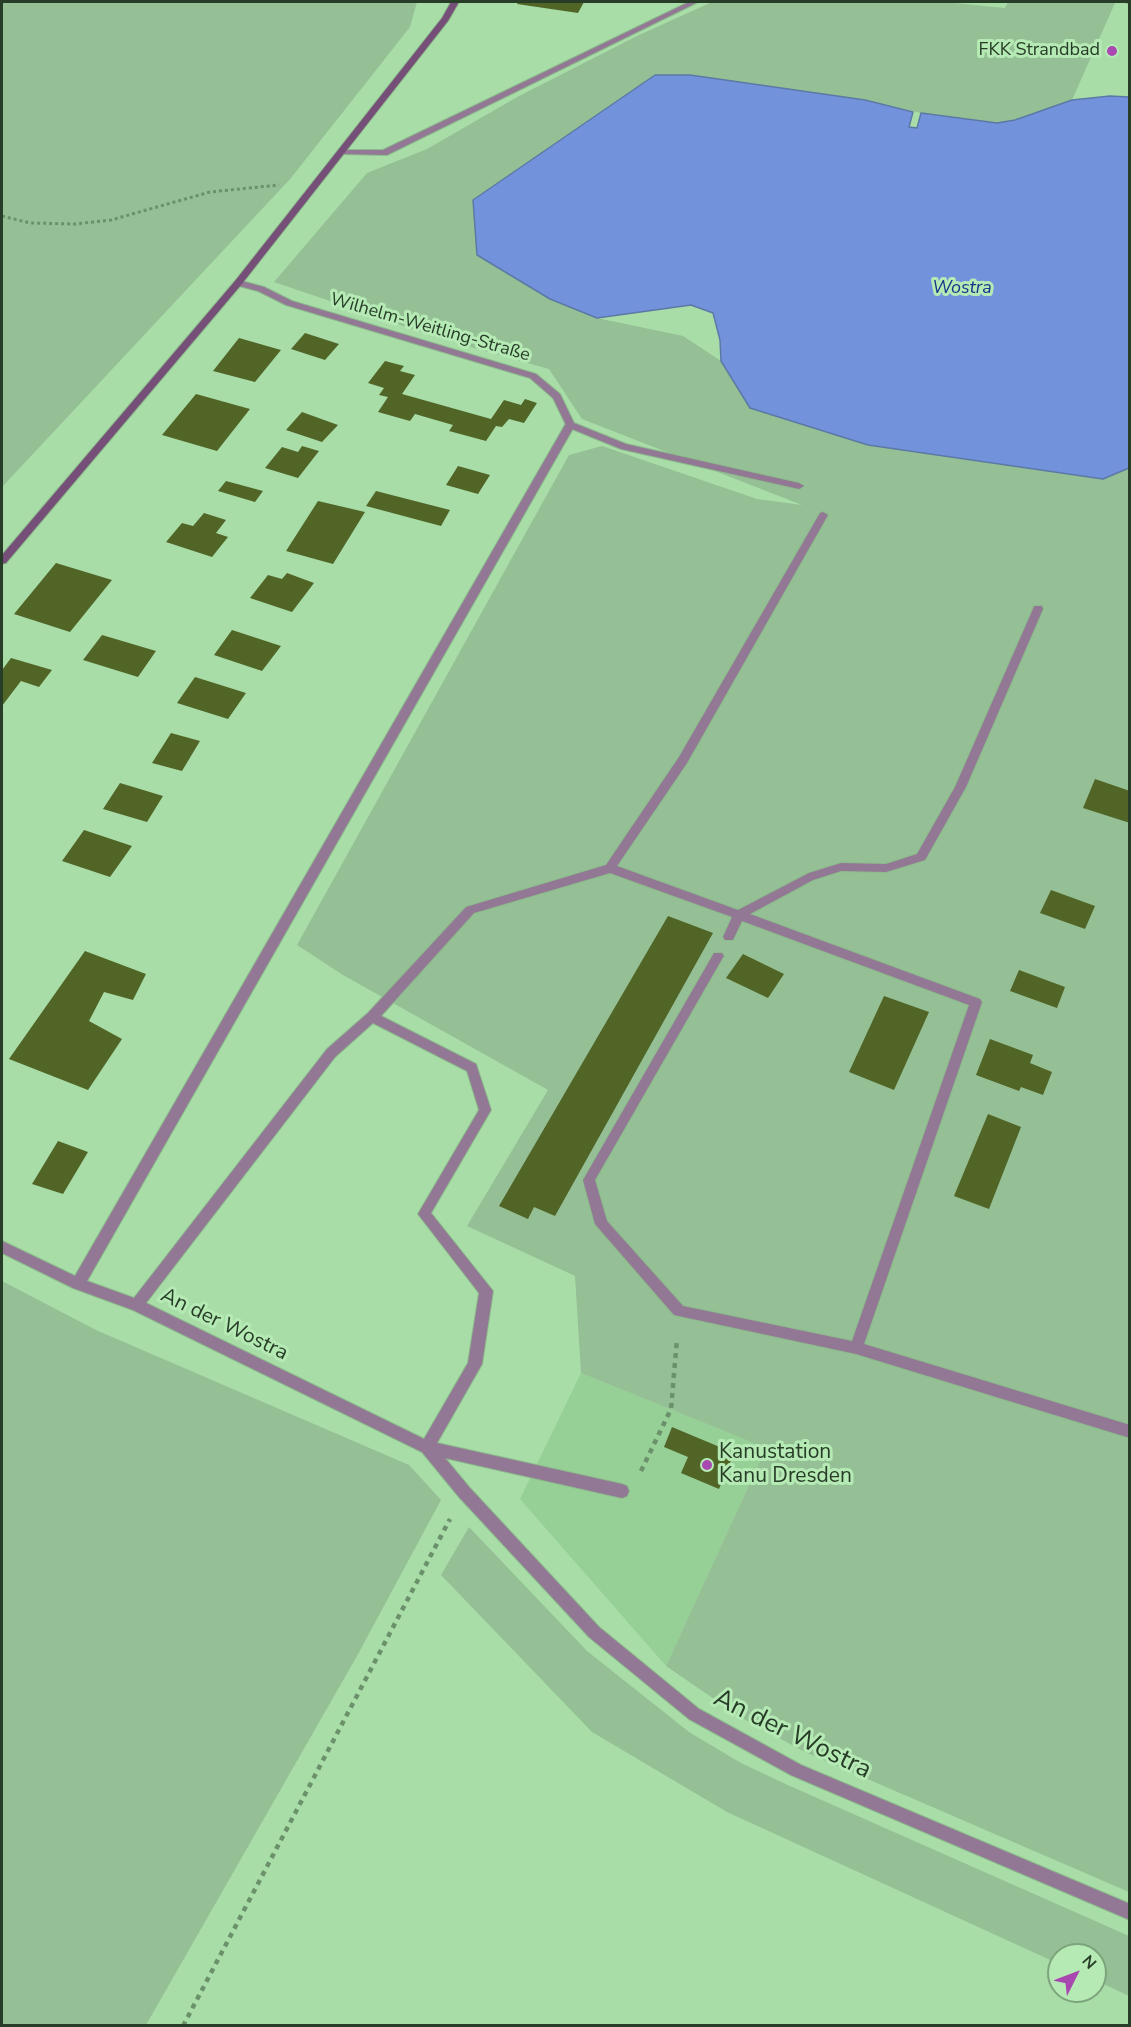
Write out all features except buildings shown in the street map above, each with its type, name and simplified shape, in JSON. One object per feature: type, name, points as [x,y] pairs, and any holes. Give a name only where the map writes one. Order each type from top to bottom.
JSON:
[{"type":"street","points":[[2,561],[238,283],[445,19],[455,2]]},
{"type":"street","points":[[341,152],[384,153],[694,2]]},
{"type":"street","name":"Wilhelm-Weitling-Straße","points":[[238,283],[261,289],[289,303],[533,375],[557,396],[570,425]]},
{"type":"street","points":[[78,1284],[570,425],[624,447],[799,486]]},
{"type":"street","points":[[610,868],[683,760],[823,515]]},
{"type":"street","points":[[729,937],[739,915],[809,877],[841,867],[886,867],[921,857],[960,787],[1038,609]]},
{"type":"street","points":[[137,1305],[331,1053],[372,1017],[470,910],[610,868],[976,1002],[856,1348]]},
{"type":"street","points":[[718,956],[589,1180],[601,1224],[679,1311],[856,1348],[1130,1432]]},
{"type":"street","points":[[372,1017],[472,1068],[485,1110],[424,1214],[486,1291],[475,1364],[427,1447],[622,1491]]},
{"type":"street","name":"An der Wostra","points":[[2,1246],[78,1284],[137,1305],[427,1447],[464,1492],[594,1632],[694,1714],[796,1770],[1130,1912]]},
{"type":"path","points":[[2,216],[30,223],[75,224],[111,220],[210,192],[319,181]]},
{"type":"path","points":[[622,1491],[643,1470],[671,1409],[679,1311]]},
{"type":"path","points":[[183,2025],[464,1492]]},
{"type":"shaded area","points":[[2,2],[417,2],[410,27],[291,178],[2,487]]},
{"type":"shaded area","points":[[712,2],[944,2],[1005,8],[1008,2],[1115,3],[1072,100],[1015,120],[997,123],[921,113],[865,100],[690,75],[655,75],[550,299],[597,318],[683,336],[721,361],[750,408],[1103,479],[1129,468],[1129,1892],[805,1752],[742,1718],[666,1666],[766,1448],[581,1373],[575,1276],[467,1226],[548,1090],[343,975],[297,945],[569,455],[602,446],[757,499],[802,505],[582,419],[549,369],[442,339],[274,282],[367,173],[427,149],[519,96],[637,36]]},
{"type":"shaded area","points":[[2,1281],[96,1330],[409,1465],[441,1500],[357,1656],[146,2025],[2,2025]]},
{"type":"shaded area","points":[[581,1373],[766,1448],[666,1666],[520,1499]]},
{"type":"shaded area","points":[[469,1527],[587,1651],[689,1732],[741,1763],[790,1786],[1129,1936],[1129,1996],[1107,1986],[1107,1943],[1047,1943],[1047,1959],[727,1812],[592,1732],[441,1575]]},
{"type":"water","name":"Wostra","points":[[655,75],[690,75],[865,100],[913,112],[909,127],[917,128],[921,113],[997,123],[1015,120],[1072,100],[1110,96],[1129,97],[1129,468],[1103,479],[868,445],[750,408],[721,361],[720,340],[713,313],[691,305],[597,318],[550,299],[477,255],[473,200]]},
{"type":"place","name":"FKK Strandbad","points":[[1112,51]]},
{"type":"place","name":"Kanustation Kanu Dresden","points":[[707,1465]]}]
